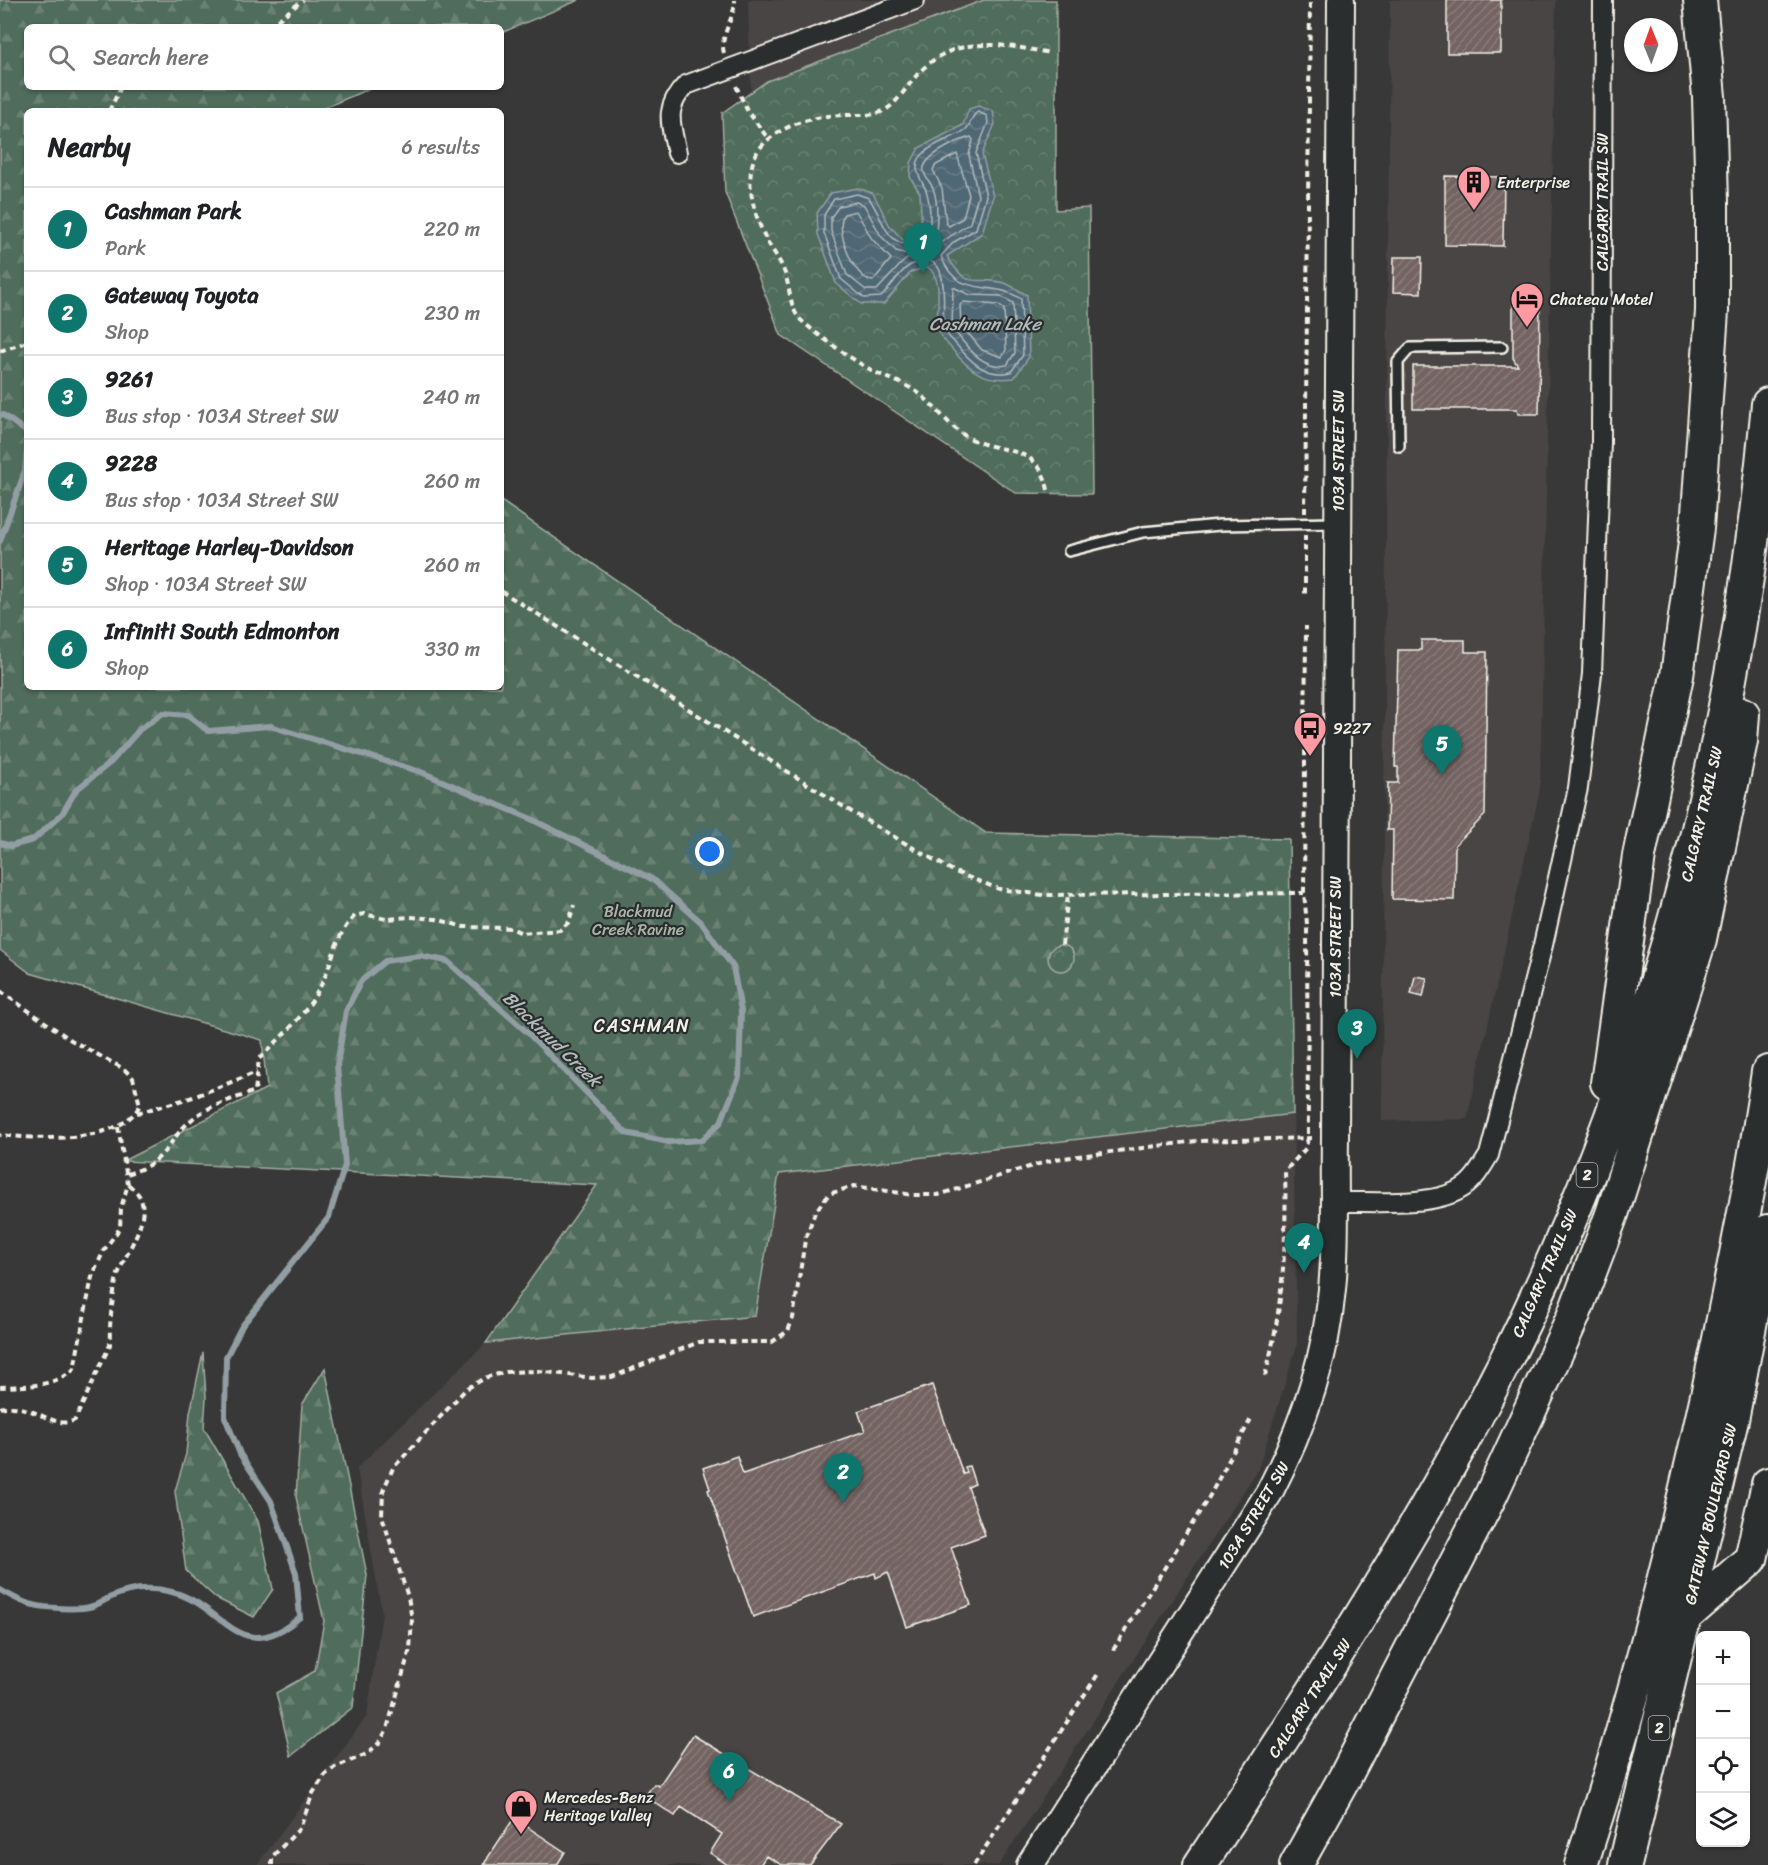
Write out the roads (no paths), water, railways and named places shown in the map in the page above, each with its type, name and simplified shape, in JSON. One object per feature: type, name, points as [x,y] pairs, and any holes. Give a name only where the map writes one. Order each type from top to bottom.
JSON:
[{"type":"highway","points":[[1598,1147],[1640,856],[1677,676],[1697,528],[1712,311],[1709,97],[1700,0]]},
{"type":"highway","points":[[1296,1865],[1345,1777],[1491,1495],[1573,1317],[1612,1214],[1700,939],[1741,741],[1749,657],[1765,563],[1768,405]]},
{"type":"highway","name":"CALGARY TRAIL SW","points":[[1200,1865],[1327,1672],[1463,1443],[1555,1252],[1598,1147],[1649,1005],[1679,907],[1703,810],[1731,682],[1752,559],[1768,405]]},
{"type":"highway","points":[[1581,1865],[1604,1796],[1677,1530],[1727,1298],[1768,1072]]},
{"type":"highway","name":"GATEWAY BOULEVARD SW","points":[[1625,1865],[1732,1420],[1768,1231]]},
{"type":"highway","points":[[1686,1616],[1751,1559],[1768,1484]]},
{"type":"street","points":[[677,153],[670,106],[674,97],[686,86],[915,0]]},
{"type":"street","name":"103A STREET SW","points":[[1030,1865],[1269,1493],[1290,1451],[1310,1397],[1328,1325],[1333,1288],[1334,1202],[1341,0]]},
{"type":"street","name":"CALGARY TRAIL SW","points":[[1334,1202],[1427,1199],[1459,1191],[1476,1177],[1489,1155],[1542,945],[1578,788],[1592,674],[1601,442],[1603,0]]},
{"type":"lane","points":[[1399,446],[1398,362],[1410,348],[1502,347]]},
{"type":"lane","points":[[1069,550],[1143,532],[1220,525],[1305,526],[1337,523]]},
{"type":"water","name":"Cashman Lake","points":[[978,106],[993,111],[995,124],[982,154],[993,196],[982,233],[947,256],[961,275],[967,279],[1005,283],[1027,295],[1029,357],[1014,378],[994,378],[978,373],[964,363],[943,339],[937,321],[938,287],[928,267],[911,272],[884,304],[861,304],[836,283],[818,234],[817,213],[831,193],[858,188],[873,193],[890,226],[903,240],[922,236],[920,193],[910,177],[911,163],[919,148],[963,125],[969,109]]},
{"type":"waterway","name":"Blackmud Creek","points":[[0,415],[24,430]]},
{"type":"waterway","name":"Blackmud Creek","points":[[0,541],[24,474]]},
{"type":"waterway","name":"Blackmud Creek","points":[[0,843],[11,846],[33,840],[62,814],[76,790],[111,762],[140,729],[163,713],[188,715],[208,731],[270,726],[421,772],[529,818],[652,879],[701,922],[733,967],[741,1011],[739,1077],[721,1122],[702,1140],[669,1142],[626,1133],[527,1032],[447,961],[420,956],[385,961],[361,981],[346,1011],[337,1065],[345,1165],[329,1217],[242,1326],[226,1357],[225,1417],[240,1454],[271,1501],[296,1573],[300,1617],[279,1631],[262,1637],[247,1635],[233,1629],[190,1599],[164,1590],[132,1590],[84,1608],[45,1607],[30,1604],[0,1590]]},
{"type":"place","name":"Enterprise","points":[[1474,211]]},
{"type":"place","name":"Cashman Park","points":[[923,273]]},
{"type":"place","name":"Chateau Motel","points":[[1527,328]]},
{"type":"place","name":"9227","points":[[1310,757]]},
{"type":"place","name":"Heritage Harley-Davidson","points":[[1442,775]]},
{"type":"place","name":"9261","points":[[1357,1059]]},
{"type":"place","name":"9228","points":[[1304,1273]]},
{"type":"place","name":"Gateway Toyota","points":[[843,1503]]},
{"type":"place","name":"Infiniti South Edmonton","points":[[729,1802]]},
{"type":"place","name":"Mercedes-Benz Heritage Valley","points":[[521,1835]]},
{"type":"district","name":"CASHMAN","points":[[642,1026]]},
{"type":"park label","name":"Blackmud Creek Ravine","points":[[638,920]]}]
